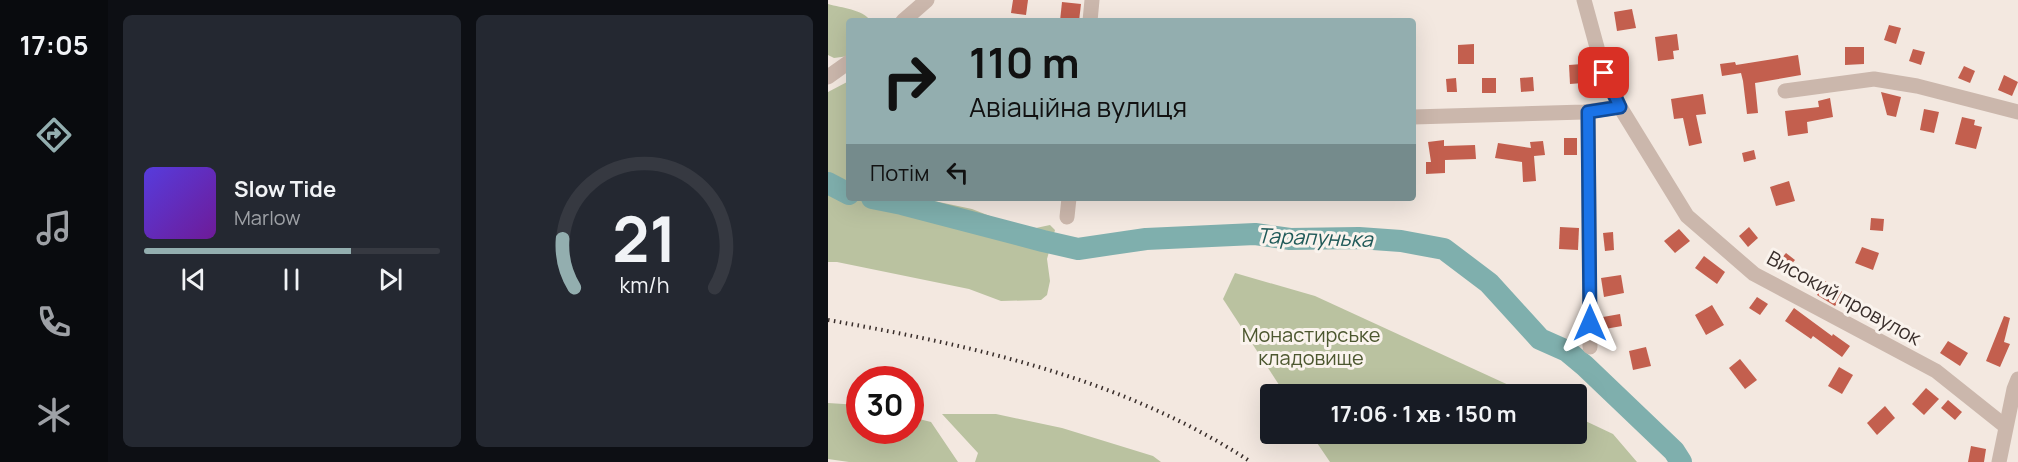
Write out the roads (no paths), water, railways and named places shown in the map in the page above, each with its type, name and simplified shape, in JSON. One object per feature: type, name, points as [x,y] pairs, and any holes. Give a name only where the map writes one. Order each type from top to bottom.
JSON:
[{"type":"street","points":[[906,18],[927,0]]},
{"type":"street","points":[[1090,18],[1092,0]]},
{"type":"street","name":"Високий провулок","points":[[1584,0],[1604,73],[1620,107],[1687,216],[1754,274],[1935,371],[2005,426]]},
{"type":"street","points":[[828,77],[846,64]]},
{"type":"street","points":[[1785,92],[1874,79],[1917,86],[2018,112]]},
{"type":"street","points":[[1416,117],[1588,112],[1620,107]]},
{"type":"street","points":[[1588,112],[1590,347]]},
{"type":"street","points":[[1067,217],[1069,201]]},
{"type":"street","points":[[1999,462],[2005,426],[2018,379]]},
{"type":"waterway","name":"Тарапунька","points":[[828,183],[846,192]]},
{"type":"waterway","name":"Тарапунька","points":[[887,201],[1078,249],[1146,239],[1255,234],[1290,239],[1359,238],[1401,241],[1444,249],[1489,283],[1540,339],[1567,351],[1585,366],[1674,451],[1681,462]]},
{"type":"railway","points":[[828,320],[993,354],[1101,387],[1152,408],[1203,433],[1251,462]]},
{"type":"park label","name":"Монастирське кладовище","points":[[1311,346]]}]
